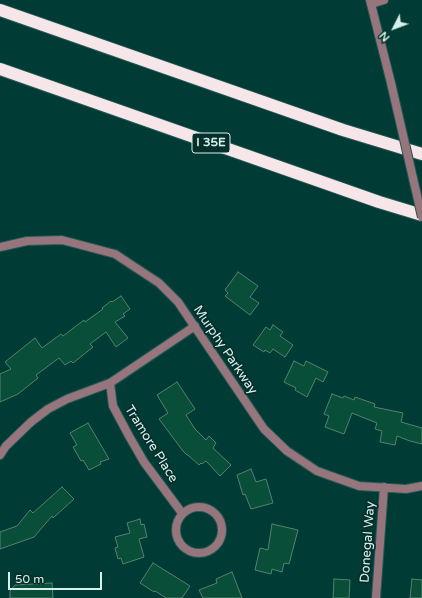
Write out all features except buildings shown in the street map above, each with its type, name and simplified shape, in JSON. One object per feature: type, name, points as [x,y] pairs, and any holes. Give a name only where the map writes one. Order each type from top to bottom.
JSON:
[{"type":"highway","points":[[0,10],[343,130],[422,154]]},
{"type":"highway","name":"I 35E","points":[[0,69],[422,216]]},
{"type":"street","points":[[384,0],[370,2],[391,83],[422,216]]},
{"type":"street","name":"Murphy Parkway","points":[[0,247],[27,241],[62,240],[115,254],[159,283],[178,302],[264,429],[287,452],[317,470],[359,486],[406,489],[422,486]]},
{"type":"street","points":[[0,455],[6,446],[31,422],[48,409],[67,399],[110,383],[194,326]]},
{"type":"street","name":"Tramore Place","points":[[110,383],[113,406],[129,436],[144,462],[182,513]]},
{"type":"street","name":"Donegal Way","points":[[376,598],[384,487]]},
{"type":"street","points":[[204,507],[217,515],[221,521],[222,536],[218,544],[213,549],[206,553],[199,554],[186,550],[181,545],[177,539],[176,526],[182,513],[188,509],[204,507]]}]
